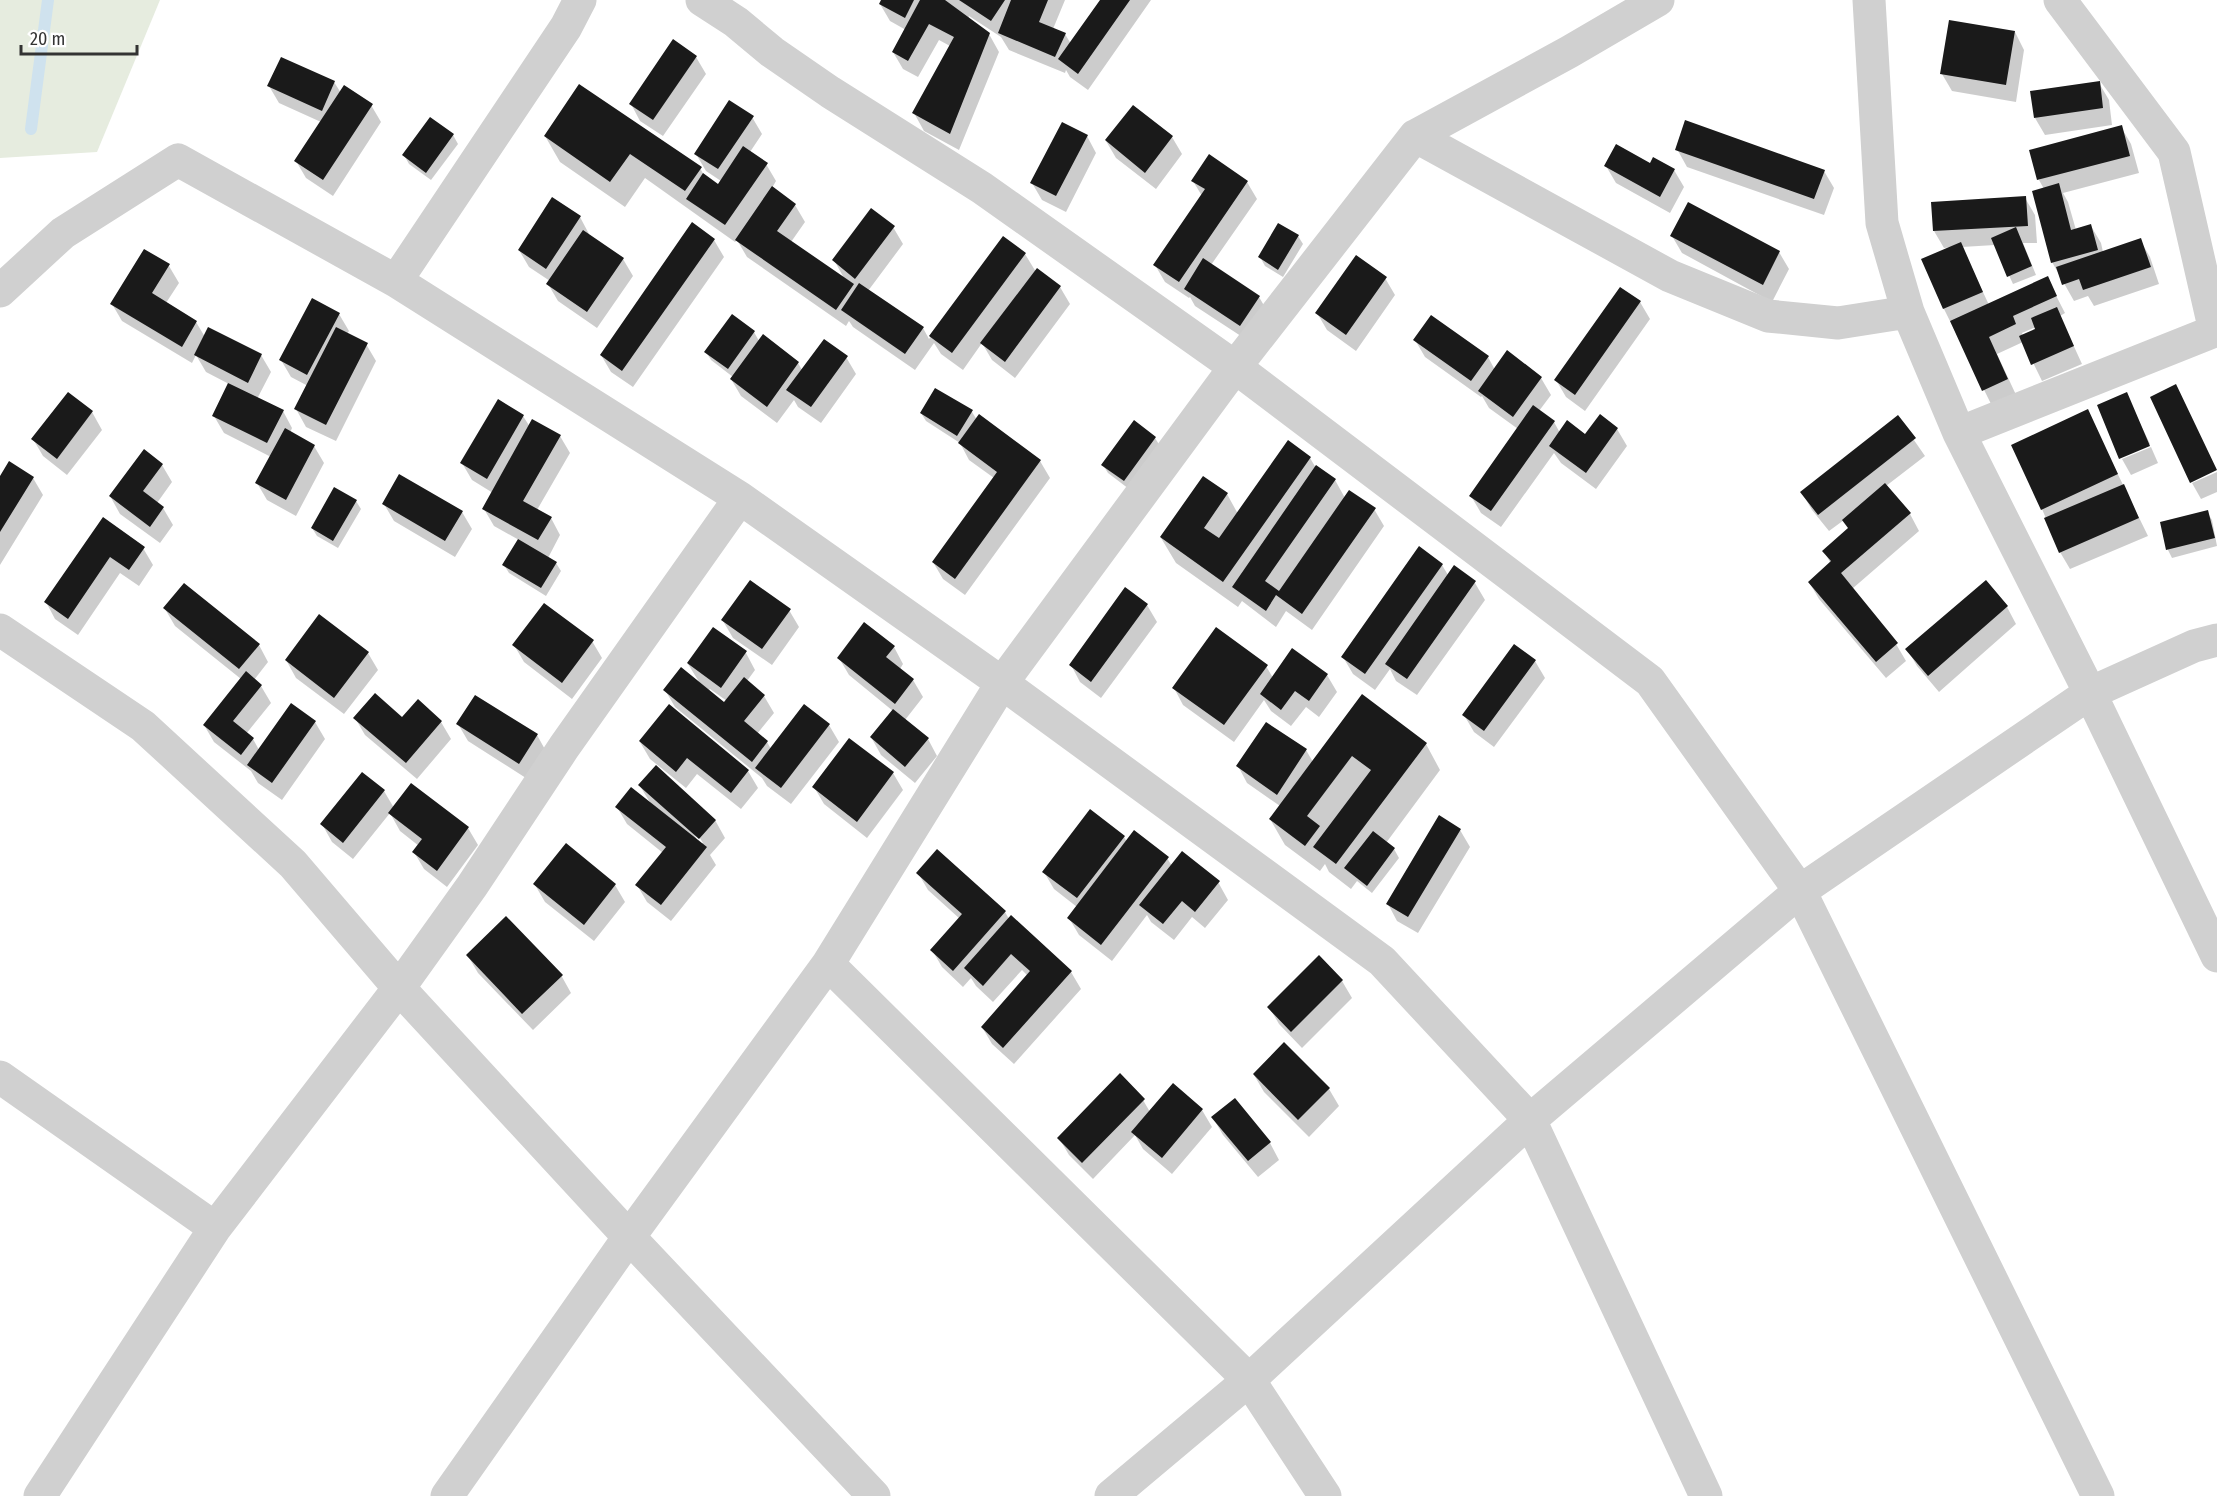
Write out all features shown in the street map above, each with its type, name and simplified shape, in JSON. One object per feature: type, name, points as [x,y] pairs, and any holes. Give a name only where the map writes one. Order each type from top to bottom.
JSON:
[{"type":"street","points":[[396,280],[566,27],[580,0]]},
{"type":"street","points":[[702,0],[736,22],[772,52],[830,92],[982,188],[1235,367],[1650,681],[1800,891],[2098,1496]]},
{"type":"street","points":[[461,1490],[629,1236],[828,964],[1002,682],[1235,367],[1414,136],[1569,52],[1658,0]]},
{"type":"street","points":[[1869,0],[1882,223],[1908,312],[1959,433],[2090,693],[2217,956]]},
{"type":"street","points":[[1959,433],[2216,331],[2174,152],[2060,0]]},
{"type":"street","points":[[1414,136],[1670,276],[1768,316],[1838,323],[1908,312]]},
{"type":"street","points":[[0,291],[63,233],[178,160],[396,280],[740,498],[1002,682],[1382,961],[1530,1120],[1706,1496]]},
{"type":"street","points":[[40,1496],[215,1228],[399,988],[472,886],[564,747],[740,498]]},
{"type":"street","points":[[0,630],[143,726],[293,864],[399,988],[874,1496]]},
{"type":"street","points":[[1111,1496],[1249,1380],[1530,1120],[1800,891],[2090,693],[2194,646],[2217,640]]},
{"type":"street","points":[[828,964],[1249,1380],[1325,1496]]},
{"type":"street","points":[[0,1077],[215,1228]]},
{"type":"shaded area","points":[[0,0],[160,0],[97,152],[0,158]]},
{"type":"building","points":[[881,0],[914,0],[905,18],[879,4]]},
{"type":"building","points":[[920,0],[945,0],[990,33],[950,134],[912,113],[954,37],[929,24],[908,61],[892,52]]},
{"type":"building","points":[[959,0],[1005,0],[991,21]]},
{"type":"building","points":[[1011,0],[1048,0],[1039,22],[1066,33],[1055,57],[998,33]]},
{"type":"building","points":[[1100,0],[1130,0],[1078,74],[1058,59]]},
{"type":"building","points":[[1949,20],[2015,31],[2006,85],[1940,74]]},
{"type":"building","points":[[673,39],[697,56],[653,120],[629,104]]},
{"type":"building","points":[[281,57],[335,81],[322,111],[267,86]]},
{"type":"building","points":[[2100,81],[2103,108],[2034,118],[2030,91]]},
{"type":"building","points":[[579,84],[702,167],[685,191],[630,154],[610,182],[544,136]]},
{"type":"building","points":[[344,85],[373,104],[323,180],[294,161]]},
{"type":"building","points":[[729,100],[754,116],[718,169],[694,154]]},
{"type":"building","points":[[1133,105],[1173,136],[1145,173],[1105,140]]},
{"type":"building","points":[[430,117],[454,134],[426,173],[402,155]]},
{"type":"building","points":[[1685,120],[1825,170],[1814,199],[1675,150]]},
{"type":"building","points":[[1062,122],[1088,135],[1056,196],[1030,183]]},
{"type":"building","points":[[2122,125],[2130,156],[2037,180],[2029,150]]},
{"type":"building","points":[[1616,144],[1650,163],[1653,157],[1675,169],[1660,197],[1604,166]]},
{"type":"building","points":[[743,146],[768,163],[725,225],[686,199],[703,173],[718,184]]},
{"type":"building","points":[[1209,154],[1248,181],[1179,282],[1153,265],[1205,189],[1191,181]]},
{"type":"building","points":[[2059,183],[2071,230],[2091,224],[2098,250],[2051,263],[2032,191]]},
{"type":"building","points":[[772,186],[796,204],[777,231],[854,284],[836,310],[735,240]]},
{"type":"building","points":[[2026,196],[2028,226],[1933,231],[1931,202]]},
{"type":"building","points":[[552,197],[581,216],[546,269],[518,250]]},
{"type":"building","points":[[1688,202],[1780,251],[1763,285],[1670,236]]},
{"type":"building","points":[[871,208],[895,226],[855,279],[832,260]]},
{"type":"building","points":[[692,222],[715,239],[622,371],[600,355]]},
{"type":"building","points":[[1278,223],[1299,235],[1278,270],[1258,257]]},
{"type":"building","points":[[2016,227],[2032,266],[2007,277],[1991,238]]},
{"type":"building","points":[[583,230],[624,258],[587,312],[546,284]]},
{"type":"building","points":[[1003,236],[1026,253],[952,353],[929,336]]},
{"type":"building","points":[[2141,238],[2151,267],[2083,290],[2079,279],[2062,285],[2056,267]]},
{"type":"building","points":[[1961,242],[1983,292],[1943,309],[1921,259]]},
{"type":"building","points":[[144,249],[170,264],[152,293],[197,321],[182,347],[110,304]]},
{"type":"building","points":[[1356,255],[1387,277],[1346,335],[1315,313]]},
{"type":"building","points":[[1203,258],[1260,296],[1240,326],[1184,289]]},
{"type":"building","points":[[1037,268],[1061,286],[1005,362],[980,343]]},
{"type":"building","points":[[2048,276],[2057,296],[2013,316],[2016,324],[1989,337],[2008,379],[1982,391],[1950,321]]},
{"type":"building","points":[[859,283],[924,327],[905,354],[841,310]]},
{"type":"building","points":[[1620,287],[1641,301],[1575,395],[1554,380]]},
{"type":"building","points":[[312,298],[340,313],[307,375],[279,360]]},
{"type":"building","points":[[2057,307],[2074,346],[2031,365],[2019,336],[2035,329],[2031,318]]},
{"type":"building","points":[[732,314],[755,331],[728,369],[704,352]]},
{"type":"building","points":[[1431,315],[1489,356],[1471,381],[1413,340]]},
{"type":"building","points":[[208,327],[262,354],[248,383],[194,355]]},
{"type":"building","points":[[336,327],[368,343],[326,425],[294,409]]},
{"type":"building","points":[[763,334],[799,362],[767,407],[730,379]]},
{"type":"building","points":[[824,339],[848,356],[811,407],[786,390]]},
{"type":"building","points":[[1507,350],[1542,377],[1513,417],[1478,391]]},
{"type":"building","points":[[228,383],[284,410],[267,443],[212,416]]},
{"type":"building","points":[[2176,384],[2217,470],[2190,483],[2150,397]]},
{"type":"building","points":[[935,388],[973,410],[957,436],[920,413]]},
{"type":"building","points":[[68,392],[93,411],[57,459],[31,439]]},
{"type":"building","points":[[2127,392],[2150,446],[2119,459],[2097,405]]},
{"type":"building","points":[[498,399],[524,415],[487,479],[460,463]]},
{"type":"building","points":[[1533,405],[1555,421],[1491,511],[1469,496]]},
{"type":"building","points":[[2088,409],[2118,474],[2041,510],[2011,445]]},
{"type":"building","points":[[979,414],[1041,460],[955,579],[932,562],[997,472],[958,443]]},
{"type":"building","points":[[1600,414],[1618,428],[1586,473],[1549,446],[1567,420],[1585,434]]},
{"type":"building","points":[[1898,415],[1916,438],[1818,515],[1800,492]]},
{"type":"building","points":[[532,419],[561,435],[523,501],[552,517],[538,540],[482,509]]},
{"type":"building","points":[[1134,420],[1156,437],[1124,481],[1101,465]]},
{"type":"building","points":[[285,428],[315,445],[286,500],[255,483]]},
{"type":"building","points":[[1288,440],[1311,457],[1223,582],[1160,537],[1203,476],[1228,493],[1204,528],[1219,538]]},
{"type":"building","points":[[144,449],[163,464],[143,491],[164,507],[150,527],[109,496]]},
{"type":"building","points":[[9,461],[34,477],[0,532],[0,476]]},
{"type":"building","points":[[1316,465],[1336,479],[1265,581],[1279,591],[1349,490],[1376,508],[1302,614],[1276,595],[1266,611],[1232,587]]},
{"type":"building","points":[[399,474],[463,511],[445,541],[382,504]]},
{"type":"building","points":[[1885,483],[1911,513],[1841,573],[1898,643],[1876,662],[1808,582],[1831,561],[1822,551],[1848,528],[1842,520]]},
{"type":"building","points":[[2124,484],[2139,518],[2059,553],[2044,518]]},
{"type":"building","points":[[334,487],[357,500],[333,541],[311,528]]},
{"type":"building","points":[[2208,510],[2215,538],[2166,550],[2160,522]]},
{"type":"building","points":[[103,517],[145,547],[129,570],[110,557],[68,619],[44,602]]},
{"type":"building","points":[[518,539],[557,562],[541,588],[502,565]]},
{"type":"building","points":[[1419,546],[1443,564],[1365,674],[1341,657]]},
{"type":"building","points":[[1454,565],[1476,581],[1407,679],[1385,664]]},
{"type":"building","points":[[750,580],[791,609],[762,649],[721,620]]},
{"type":"building","points":[[1986,580],[2008,606],[1928,676],[1905,649]]},
{"type":"building","points":[[184,583],[260,644],[239,669],[163,608]]},
{"type":"building","points":[[1125,587],[1148,604],[1091,682],[1069,665]]},
{"type":"building","points":[[544,603],[594,640],[562,683],[512,645]]},
{"type":"building","points":[[319,614],[369,652],[334,698],[285,660]]},
{"type":"building","points":[[864,622],[895,646],[886,657],[914,679],[895,704],[837,658]]},
{"type":"building","points":[[713,627],[747,651],[721,688],[687,663]]},
{"type":"building","points":[[1216,627],[1268,665],[1224,725],[1172,688]]},
{"type":"building","points":[[1514,644],[1536,660],[1484,731],[1462,715]]},
{"type":"building","points":[[1292,648],[1328,674],[1309,701],[1295,691],[1281,710],[1260,694]]},
{"type":"building","points":[[681,667],[724,702],[744,677],[765,695],[744,721],[768,741],[752,762],[663,690]]},
{"type":"building","points":[[246,671],[262,685],[233,721],[254,738],[241,755],[203,725]]},
{"type":"building","points":[[375,693],[402,717],[418,699],[442,721],[406,763],[353,718]]},
{"type":"building","points":[[1362,694],[1427,743],[1336,864],[1313,847],[1371,770],[1352,756],[1307,816],[1320,826],[1305,846],[1269,819]]},
{"type":"building","points":[[475,695],[538,734],[519,764],[456,724]]},
{"type":"building","points":[[291,703],[316,721],[272,783],[247,765]]},
{"type":"building","points":[[669,704],[749,770],[731,793],[687,758],[676,772],[639,741]]},
{"type":"building","points":[[804,704],[830,724],[781,788],[755,768]]},
{"type":"building","points":[[893,709],[929,738],[905,767],[870,737]]},
{"type":"building","points":[[1266,722],[1307,749],[1277,795],[1236,766]]},
{"type":"building","points":[[849,738],[894,772],[857,822],[812,787]]},
{"type":"building","points":[[656,765],[716,820],[699,839],[638,785]]},
{"type":"building","points":[[362,772],[385,790],[343,843],[320,824]]},
{"type":"building","points":[[411,783],[469,827],[437,871],[412,852],[422,839],[388,813]]},
{"type":"building","points":[[631,787],[707,847],[661,905],[635,885],[666,847],[615,807]]},
{"type":"building","points":[[1090,809],[1125,836],[1077,898],[1042,872]]},
{"type":"building","points":[[1439,815],[1461,829],[1408,917],[1386,904]]},
{"type":"building","points":[[1134,830],[1169,857],[1101,945],[1067,918]]},
{"type":"building","points":[[1373,831],[1395,848],[1367,886],[1344,868]]},
{"type":"building","points":[[566,843],[616,884],[584,925],[533,884]]},
{"type":"building","points":[[937,849],[1006,911],[953,971],[930,950],[962,914],[916,873]]},
{"type":"building","points":[[1182,851],[1220,881],[1195,912],[1182,901],[1163,924],[1139,905]]},
{"type":"building","points":[[1011,915],[1072,971],[1003,1048],[981,1027],[1030,971],[1011,954],[983,986],[964,968]]},
{"type":"building","points":[[506,916],[563,975],[522,1014],[466,955]]},
{"type":"building","points":[[1319,955],[1343,980],[1291,1032],[1267,1007]]},
{"type":"building","points":[[1284,1042],[1330,1088],[1298,1120],[1253,1074]]},
{"type":"building","points":[[1120,1073],[1145,1099],[1082,1163],[1057,1138]]},
{"type":"building","points":[[1173,1083],[1203,1109],[1162,1158],[1131,1132]]},
{"type":"building","points":[[1235,1098],[1271,1142],[1248,1161],[1211,1117]]},
{"type":"waterway","points":[[31,129],[48,0]]}]
